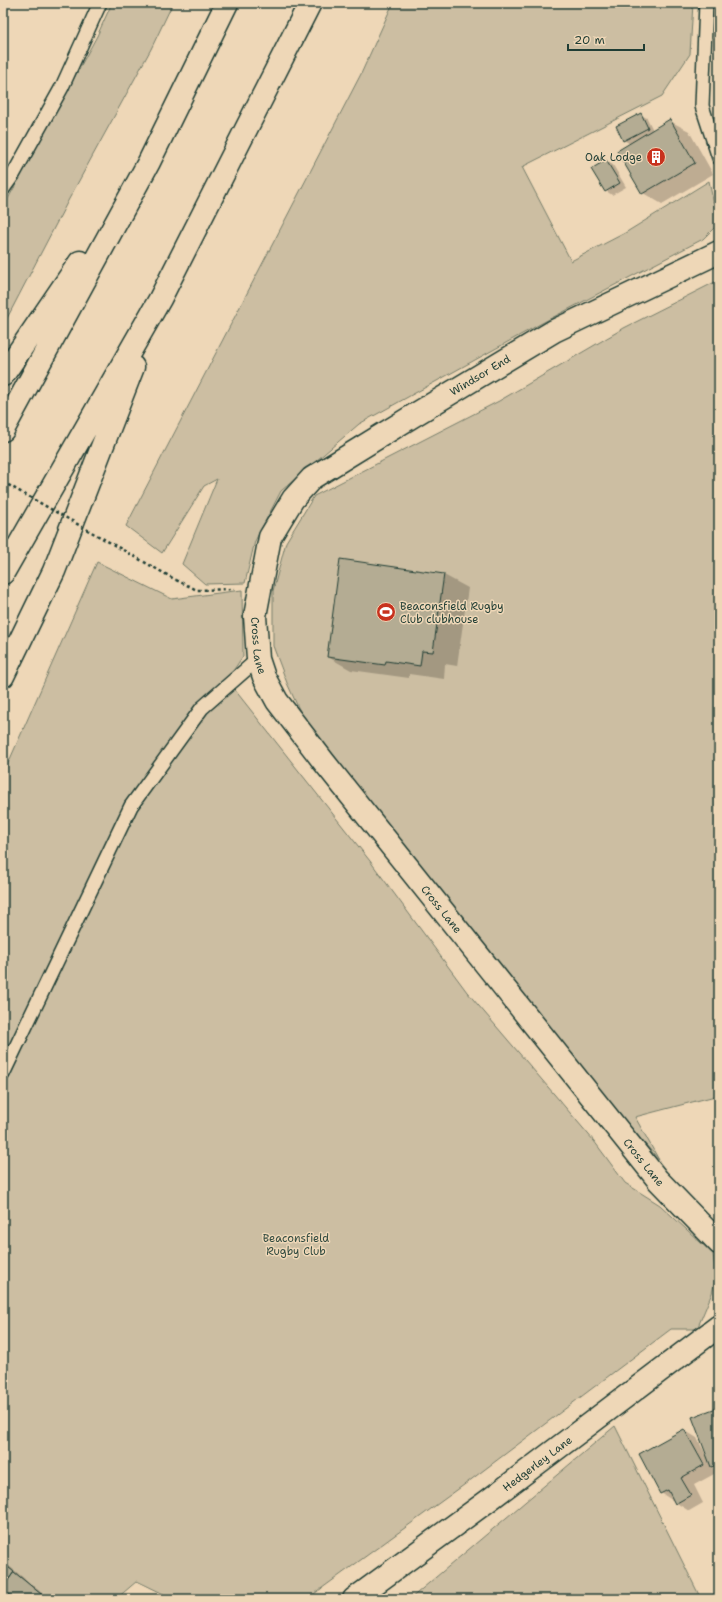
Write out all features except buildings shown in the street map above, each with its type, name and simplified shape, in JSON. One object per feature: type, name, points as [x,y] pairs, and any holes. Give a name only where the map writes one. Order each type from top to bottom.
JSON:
[{"type":"main road","points":[[3,430],[149,162],[227,3]]},
{"type":"main road","points":[[3,573],[160,299],[310,3]]},
{"type":"main road","points":[[3,375],[149,162]]},
{"type":"main road","name":"Windsor End","points":[[270,537],[293,499],[312,478],[554,331],[719,252]]},
{"type":"main road","points":[[3,676],[54,571],[160,299]]},
{"type":"main road","name":"Cross Lane","points":[[270,537],[256,616],[258,659],[264,677],[277,701],[658,1180],[719,1243]]},
{"type":"main road","name":"Hedgerley Lane","points":[[354,1599],[489,1500],[719,1326]]},
{"type":"lane","points":[[3,189],[13,175],[62,87],[100,3]]},
{"type":"lane","points":[[706,3],[702,106],[719,158]]},
{"type":"lane","points":[[3,1074],[131,806],[202,708],[258,659]]},
{"type":"path","points":[[3,482],[176,580],[197,590],[260,588]]},
{"type":"green space","points":[[112,3],[173,3],[151,49],[69,199],[3,326],[3,208],[97,36]]},
{"type":"green space","points":[[393,3],[693,3],[690,54],[662,96],[522,167],[571,261],[625,233],[709,181],[718,224],[703,239],[542,323],[359,424],[281,491],[255,541],[245,583],[205,584],[182,564],[217,479],[204,486],[162,553],[126,526],[361,74]]},
{"type":"green space","points":[[719,280],[719,1095],[635,1117],[659,1160],[479,952],[324,764],[287,683],[273,646],[273,591],[286,542],[314,496],[499,401],[624,328]]},
{"type":"green space","name":"Beaconsfield Rugby Club","points":[[97,562],[172,599],[242,590],[243,656],[227,680],[370,861],[467,992],[594,1141],[625,1183],[660,1205],[713,1254],[716,1277],[712,1293],[697,1329],[671,1329],[468,1482],[307,1599],[174,1599],[137,1581],[116,1599],[47,1599],[3,1563],[3,775]]},
{"type":"green space","points":[[615,1426],[701,1599],[410,1599]]},
{"type":"place","name":"Oak Lodge","points":[[656,157]]},
{"type":"place","name":"Beaconsfield Rugby Club clubhouse","points":[[386,612]]}]
